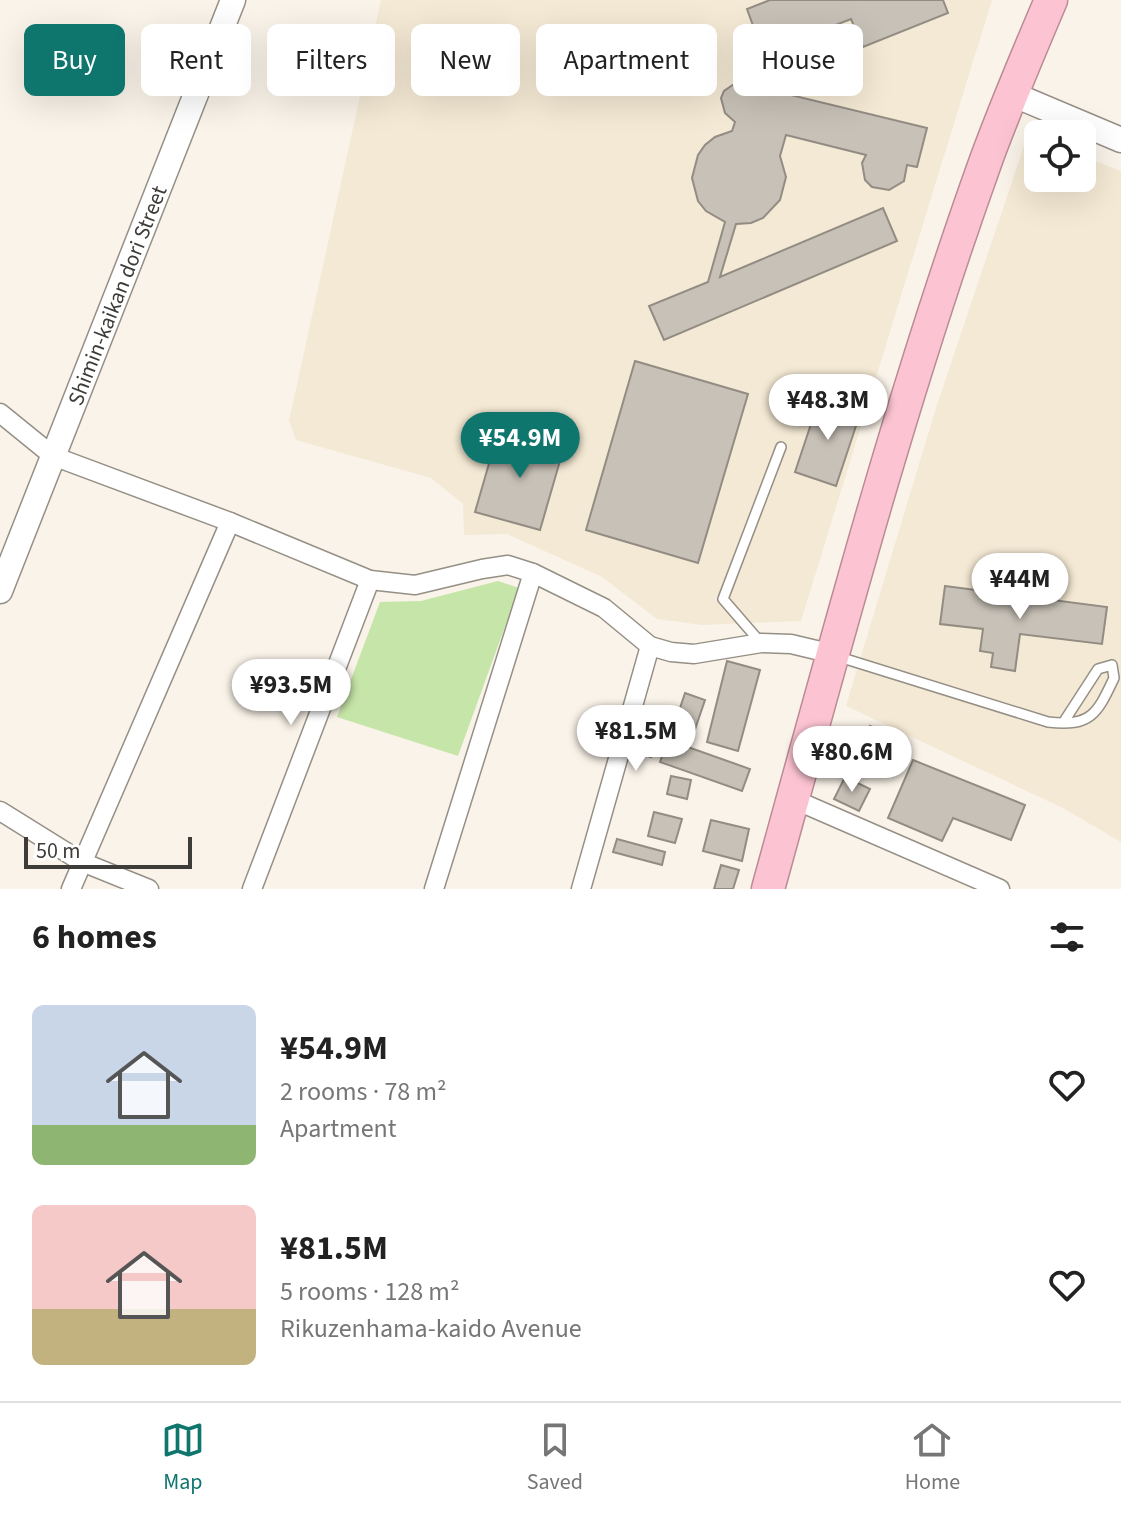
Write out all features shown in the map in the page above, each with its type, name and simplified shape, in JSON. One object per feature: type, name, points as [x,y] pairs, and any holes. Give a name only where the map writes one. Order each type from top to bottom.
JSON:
[{"type":"highway","points":[[768,889],[833,654],[948,270],[1012,94],[1051,0]]},
{"type":"street","name":"Shimin-kaikan dori Street","points":[[0,591],[233,0]]},
{"type":"street","points":[[1012,94],[1121,140]]},
{"type":"street","points":[[0,413],[53,456],[230,522],[370,580],[415,585],[508,565],[533,573],[604,608],[650,646],[671,652],[694,654],[761,643],[791,644],[833,654]]},
{"type":"street","points":[[71,889],[230,522]]},
{"type":"street","points":[[434,889],[533,573]]},
{"type":"street","points":[[252,889],[370,580]]},
{"type":"street","points":[[581,889],[650,646]]},
{"type":"street","points":[[793,799],[999,889]]},
{"type":"street","points":[[0,811],[82,862],[149,889]]},
{"type":"lane","points":[[761,643],[723,599],[781,447]]},
{"type":"lane","points":[[833,654],[1048,722],[1063,723],[1084,722],[1094,714],[1114,678],[1112,665],[1098,669],[1063,723]]},
{"type":"shaded area","points":[[381,0],[992,0],[801,621],[702,625],[657,619],[602,577],[507,534],[464,535],[463,504],[431,478],[296,440],[289,421],[360,96],[395,96],[395,24],[376,24]]},
{"type":"shaded area","points":[[1024,146],[1024,192],[1096,192],[1096,161],[1121,171],[1121,842],[1063,808],[846,706],[935,411]]},
{"type":"green space","points":[[498,581],[519,588],[458,756],[337,717],[380,602],[421,601]]},
{"type":"building","points":[[770,0],[943,0],[948,13],[863,47],[863,24],[853,24],[851,19],[838,24],[752,24],[747,9]]},
{"type":"building","points":[[733,85],[733,96],[795,96],[927,128],[917,167],[907,165],[904,181],[889,190],[872,187],[865,180],[862,163],[866,155],[786,135],[780,156],[786,177],[780,200],[763,218],[736,224],[720,277],[883,208],[897,241],[664,340],[649,306],[708,282],[725,222],[706,211],[698,201],[692,178],[698,155],[705,145],[715,137],[732,131],[735,122],[725,113],[721,98],[724,91]]},
{"type":"building","points":[[635,361],[748,394],[698,563],[586,530]]},
{"type":"building","points":[[820,397],[861,411],[836,486],[795,472]]},
{"type":"building","points":[[499,429],[564,447],[540,530],[475,512]]},
{"type":"building","points":[[945,586],[1107,607],[1102,644],[1020,634],[1015,671],[991,667],[993,653],[980,651],[983,629],[940,624]]},
{"type":"building","points":[[727,661],[760,670],[738,751],[707,742]]},
{"type":"building","points":[[685,693],[705,700],[693,735],[673,729]]},
{"type":"building","points":[[870,726],[908,744],[892,776],[854,758]]},
{"type":"building","points":[[643,727],[659,733],[651,757],[635,752]]},
{"type":"building","points":[[668,740],[750,769],[742,791],[660,762]]},
{"type":"building","points":[[913,760],[1025,805],[1011,840],[953,818],[942,841],[888,818]]},
{"type":"building","points":[[671,776],[691,780],[687,799],[667,794]]},
{"type":"building","points":[[845,777],[870,789],[859,811],[834,799]]},
{"type":"building","points":[[654,812],[682,819],[675,843],[648,836]]},
{"type":"building","points":[[711,820],[749,829],[742,861],[703,851]]},
{"type":"building","points":[[617,839],[665,852],[662,865],[613,852]]},
{"type":"building","points":[[721,865],[739,870],[733,889],[714,889]]}]
